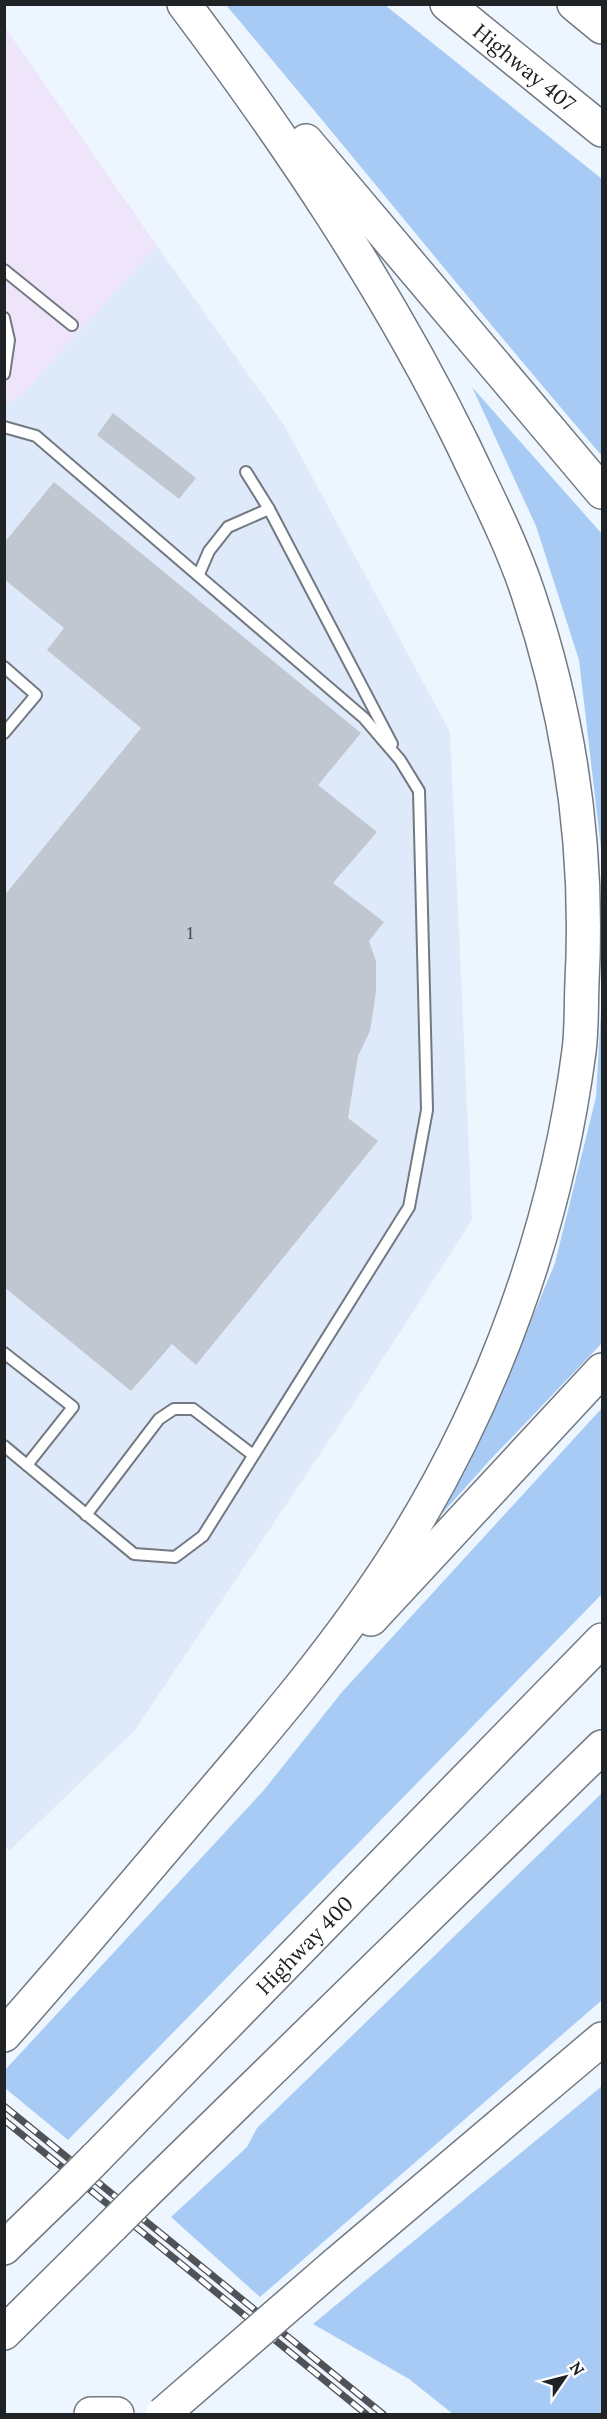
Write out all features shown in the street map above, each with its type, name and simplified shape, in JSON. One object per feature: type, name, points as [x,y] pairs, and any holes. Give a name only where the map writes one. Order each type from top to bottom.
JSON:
[{"type":"highway","points":[[185,4],[301,135],[603,492]]},
{"type":"highway","points":[[4,2035],[273,1722],[338,1638],[400,1550],[447,1467],[490,1379],[528,1276],[558,1168],[579,1048],[585,937],[578,813],[558,698],[528,592],[509,542],[439,398],[373,281],[309,178],[185,4]]},
{"type":"highway","name":"Highway 407","points":[[447,4],[603,130]]},
{"type":"highway","points":[[574,4],[603,27]]},
{"type":"highway","points":[[273,1722],[435,1553],[603,1370]]},
{"type":"highway","name":"Highway 400","points":[[4,2248],[96,2158],[603,1640]]},
{"type":"highway","points":[[4,2333],[603,1747]]},
{"type":"highway","points":[[163,2415],[336,2264],[603,2039]]},
{"type":"highway","points":[[91,2415],[117,2415]]},
{"type":"lane","points":[[4,270],[72,325]]},
{"type":"lane","points":[[4,318],[9,339],[4,374]]},
{"type":"lane","points":[[4,427],[36,436],[364,718],[400,760]]},
{"type":"lane","points":[[4,1446],[134,1554],[176,1557],[203,1536],[409,1207],[427,1110],[419,791],[400,760],[269,509],[246,472]]},
{"type":"lane","points":[[199,574],[209,551],[228,527],[269,509]]},
{"type":"lane","points":[[4,667],[36,695],[4,734]]},
{"type":"lane","points":[[4,1353],[73,1407],[27,1465]]},
{"type":"lane","points":[[86,1515],[159,1419],[174,1409],[193,1409],[253,1455]]},
{"type":"shaded area","points":[[226,5],[385,5],[602,179],[602,456],[507,344]]},
{"type":"shaded area","points":[[4,26],[157,246],[22,395],[5,405]]},
{"type":"shaded area","points":[[157,246],[284,425],[450,732],[472,1220],[358,1397],[135,1730],[10,1850],[5,1845],[5,405],[22,395]]},
{"type":"shaded area","points":[[472,387],[602,534],[602,857],[579,660],[536,526]]},
{"type":"shaded area","points":[[602,994],[602,1343],[489,1461],[423,1535],[451,1491],[494,1410],[555,1263],[596,1097]]},
{"type":"shaded area","points":[[602,1408],[602,1594],[68,2140],[5,2088],[5,2070],[264,1790],[342,1692]]},
{"type":"shaded area","points":[[602,1793],[602,2000],[260,2297],[171,2217],[247,2147],[257,2128]]},
{"type":"shaded area","points":[[602,2086],[602,2414],[453,2414],[409,2379],[313,2324]]},
{"type":"building","points":[[113,413],[196,478],[179,499],[97,435]]},
{"type":"building","points":[[54,482],[361,733],[318,785],[377,832],[333,883],[384,922],[369,941],[376,961],[376,992],[370,1031],[358,1056],[348,1118],[378,1141],[196,1365],[172,1344],[131,1391],[4,1287],[4,896],[141,728],[47,650],[64,628],[4,579],[4,543]]},
{"type":"railway","points":[[4,2106],[383,2414]]},
{"type":"railway","points":[[4,2120],[366,2414]]}]
